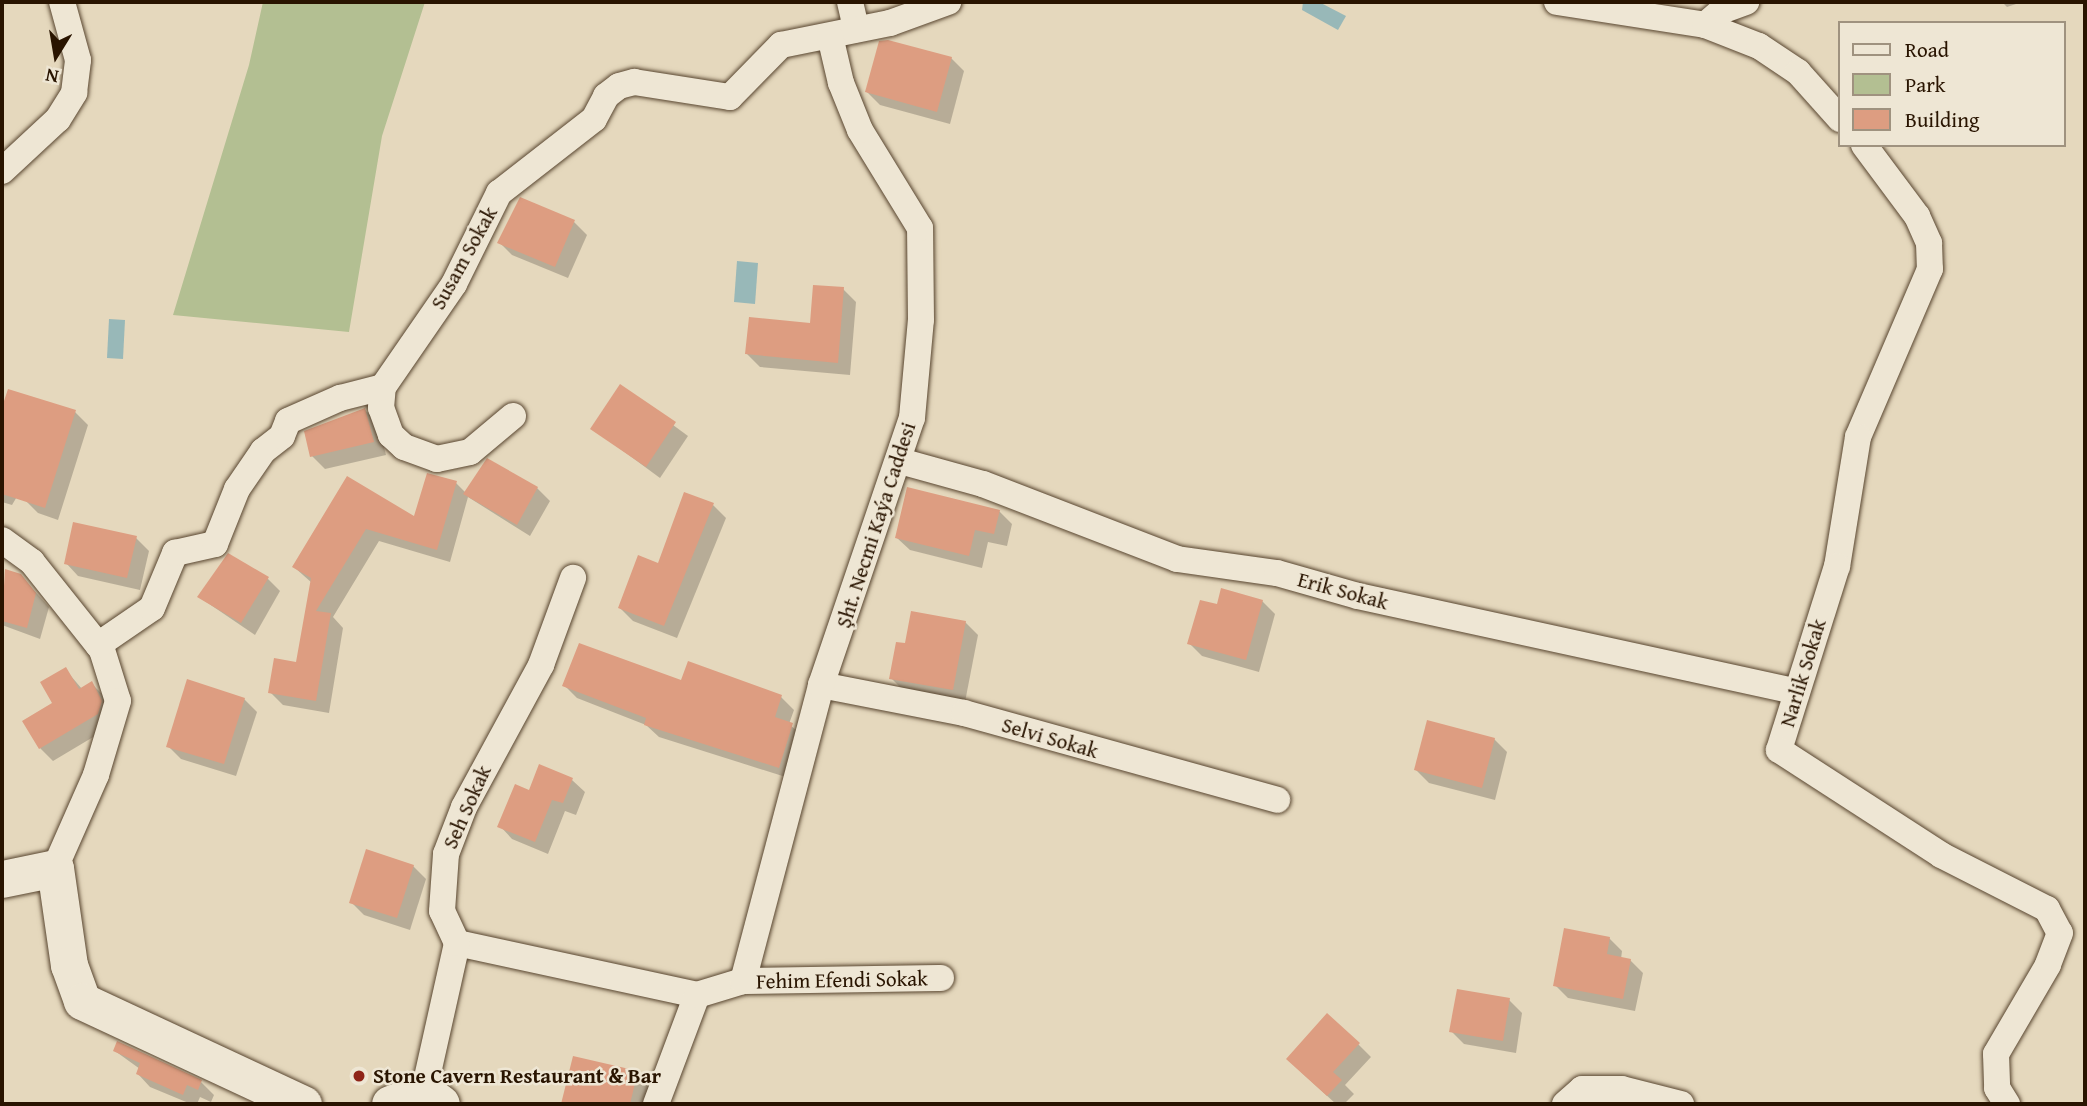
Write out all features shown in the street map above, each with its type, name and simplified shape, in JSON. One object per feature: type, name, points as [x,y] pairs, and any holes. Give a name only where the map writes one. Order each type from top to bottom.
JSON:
[{"type":"street","points":[[2,171],[58,119],[74,93],[78,60],[62,2]]},
{"type":"street","points":[[850,2],[856,29]]},
{"type":"street","points":[[830,36],[948,2]]},
{"type":"street","points":[[1557,2],[1705,24],[1759,46],[1798,72],[1839,118]]},
{"type":"street","points":[[1705,24],[1721,11],[1746,2]]},
{"type":"street","name":"Susam Sokak","points":[[383,387],[454,284],[499,193],[594,119],[606,96],[634,82],[730,97],[781,44],[830,36]]},
{"type":"street","name":"Şht. Necmi Kaýa Caddesi","points":[[743,981],[821,685],[900,461],[912,418],[921,320],[920,228],[860,130],[841,83],[830,36]]},
{"type":"street","name":"Narlik Sokak","points":[[1865,147],[1917,216],[1929,243],[1930,269],[1858,437],[1837,566],[1779,750],[1941,855],[2047,909],[2073,933],[2048,965],[1996,1054],[1997,1088],[2007,1104]]},
{"type":"street","points":[[99,645],[152,608],[175,553],[215,544],[237,489],[263,451],[282,436],[288,421],[340,398],[383,387],[382,408],[391,435],[404,447],[437,459],[470,452],[513,416]]},
{"type":"street","name":"Erik Sokak","points":[[900,461],[983,484],[1177,559],[1225,562],[1277,573],[1371,599],[1797,692]]},
{"type":"street","points":[[2,540],[32,562],[99,645],[118,701],[96,775],[55,868],[69,965],[82,1001],[303,1104]]},
{"type":"street","name":"Seh Sokak","points":[[457,943],[442,911],[446,854],[483,770],[541,665],[573,578]]},
{"type":"street","name":"Selvi Sokak","points":[[821,685],[964,713],[1277,800]]},
{"type":"street","points":[[2,879],[55,868]]},
{"type":"street","points":[[390,1104],[433,1097],[457,943],[697,995],[743,981]]},
{"type":"street","name":"Fehim Efendi Sokak","points":[[743,981],[940,978]]},
{"type":"street","points":[[656,1104],[697,995]]},
{"type":"street","points":[[1565,1104],[1582,1090],[1622,1089],[1681,1104]]},
{"type":"green space","points":[[263,2],[425,2],[382,136],[349,332],[173,315],[249,65]]},
{"type":"water","points":[[1303,2],[1319,2],[1346,16],[1338,30],[1302,10]]},
{"type":"water","points":[[737,261],[758,263],[755,304],[734,302]]},
{"type":"water","points":[[109,319],[125,320],[123,359],[107,358]]},
{"type":"building","points":[[888,40],[952,57],[937,112],[865,92],[879,41]]},
{"type":"building","points":[[520,197],[575,220],[555,267],[497,243]]},
{"type":"building","points":[[813,285],[844,287],[838,363],[745,354],[749,317],[810,323]]},
{"type":"building","points":[[620,384],[676,422],[646,467],[590,429]]},
{"type":"building","points":[[8,389],[76,410],[45,508],[2,494],[2,407]]},
{"type":"building","points":[[365,408],[374,442],[310,457],[304,431]]},
{"type":"building","points":[[487,458],[538,487],[517,525],[463,494]]},
{"type":"building","points":[[427,473],[457,481],[437,550],[366,529],[316,611],[331,613],[316,701],[268,693],[274,658],[296,662],[311,578],[292,567],[347,476],[414,516]]},
{"type":"building","points":[[907,487],[1000,510],[994,534],[975,530],[969,556],[895,538]]},
{"type":"building","points":[[684,492],[714,503],[664,626],[618,608],[638,555],[658,563]]},
{"type":"building","points":[[73,522],[137,536],[127,578],[64,564]]},
{"type":"building","points":[[228,553],[269,577],[241,623],[197,597]]},
{"type":"building","points":[[5,569],[21,574],[36,593],[27,628],[2,621]]},
{"type":"building","points":[[1221,588],[1263,600],[1246,660],[1187,644],[1200,600],[1217,604]]},
{"type":"building","points":[[911,611],[966,621],[953,690],[889,679],[896,642],[905,643]]},
{"type":"building","points":[[579,643],[681,680],[688,661],[782,695],[775,717],[793,723],[779,768],[644,725],[646,718],[562,686]]},
{"type":"building","points":[[66,667],[79,689],[92,681],[102,701],[98,714],[39,749],[22,721],[52,703],[40,682]]},
{"type":"building","points":[[187,679],[245,698],[224,764],[166,747]]},
{"type":"building","points":[[1427,720],[1495,738],[1482,788],[1414,770]]},
{"type":"building","points":[[539,764],[573,778],[563,803],[552,800],[535,842],[497,827],[515,784],[529,790]]},
{"type":"building","points":[[366,849],[414,865],[397,918],[349,903]]},
{"type":"building","points":[[1564,928],[1610,937],[1607,954],[1631,959],[1623,999],[1553,986]]},
{"type":"building","points":[[1457,989],[1510,998],[1503,1041],[1449,1032]]},
{"type":"building","points":[[1327,1013],[1360,1043],[1333,1072],[1342,1080],[1327,1096],[1286,1059]]},
{"type":"building","points":[[117,1041],[202,1080],[198,1090],[187,1085],[183,1095],[136,1074],[140,1063],[113,1051]]},
{"type":"building","points":[[573,1056],[638,1071],[630,1104],[561,1104]]},
{"type":"place","name":"Stone Cavern Restaurant & Bar","points":[[359,1076]]}]
